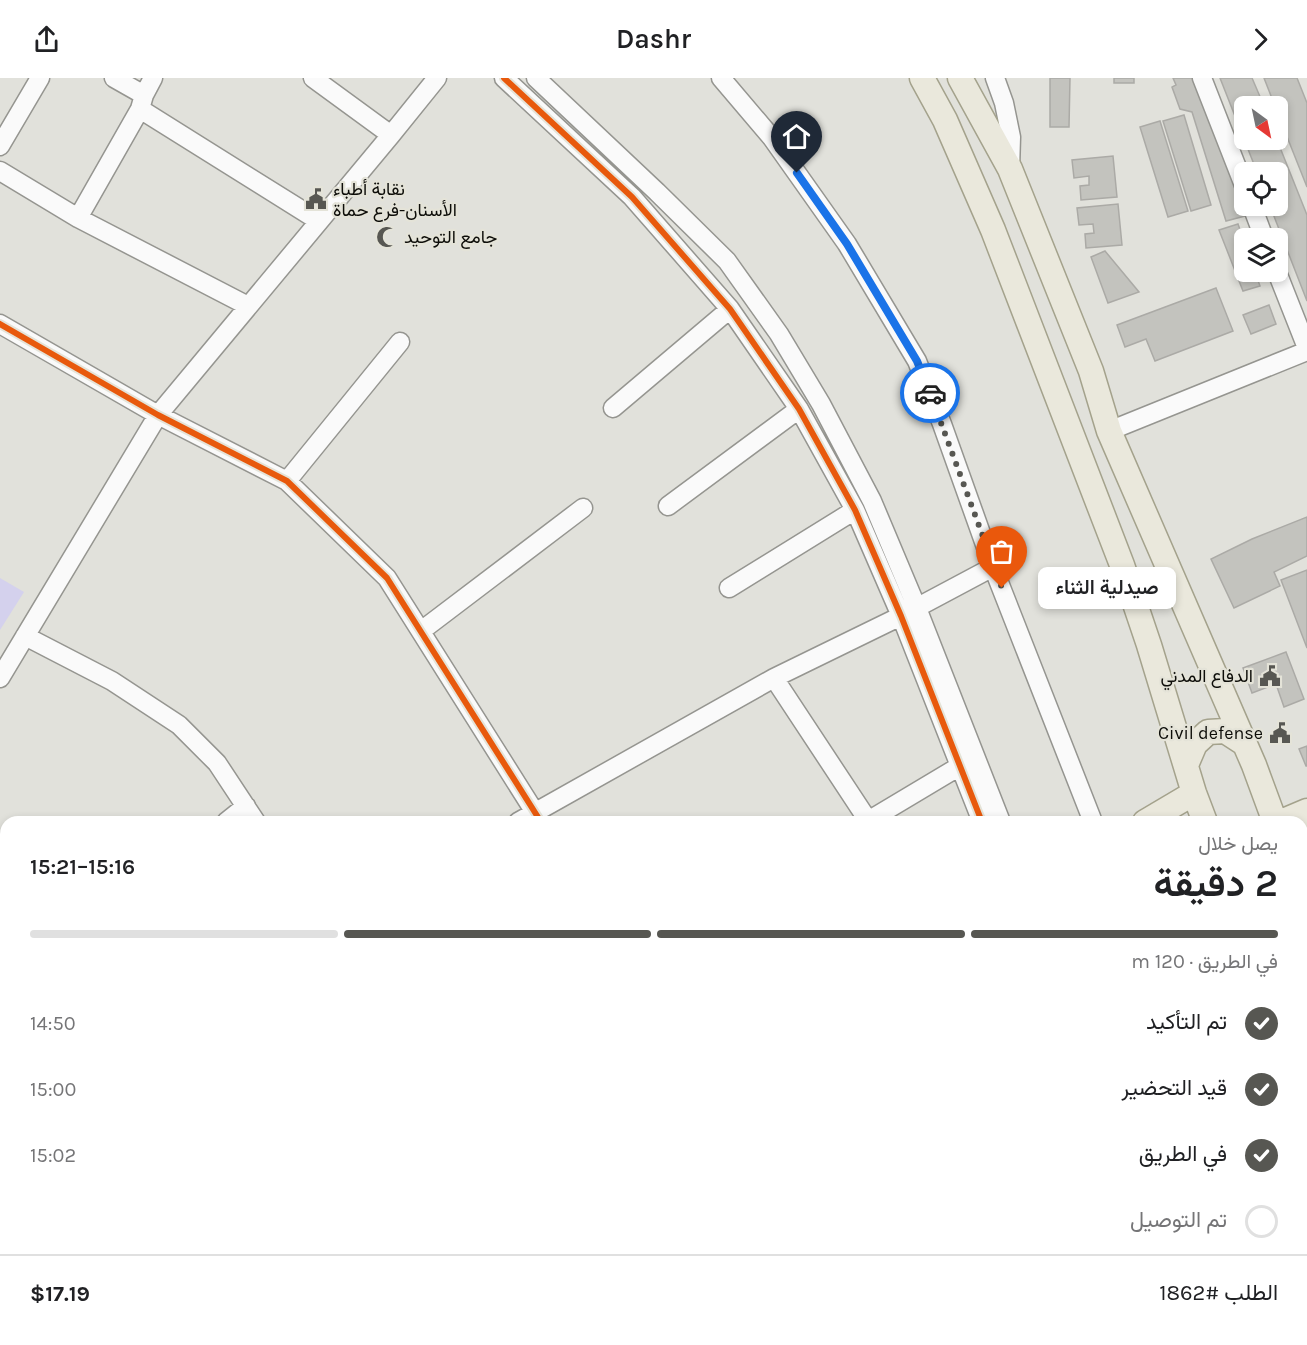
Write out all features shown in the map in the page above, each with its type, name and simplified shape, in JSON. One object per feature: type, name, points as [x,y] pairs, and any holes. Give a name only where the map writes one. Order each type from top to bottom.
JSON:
[{"type":"main road","points":[[922,78],[945,120],[993,230],[1122,565],[1203,816]]},
{"type":"main road","points":[[960,78],[1010,169],[1091,371],[1109,431],[1254,765],[1273,816]]},
{"type":"main road","points":[[1186,765],[1195,744],[1208,732],[1225,731],[1245,744]]},
{"type":"main road","points":[[1155,816],[1194,793]]},
{"type":"street","points":[[0,146],[40,78]]},
{"type":"street","points":[[114,78],[142,102],[319,221]]},
{"type":"street","points":[[78,218],[153,78]]},
{"type":"street","points":[[313,78],[391,135]]},
{"type":"street","points":[[0,678],[158,415],[437,78]]},
{"type":"street","points":[[504,78],[632,197],[730,309],[799,409],[909,612],[998,816]]},
{"type":"street","points":[[536,78],[727,261],[772,325],[821,404],[872,501],[960,766],[980,816]]},
{"type":"street","points":[[721,78],[772,138],[847,244],[917,361],[993,567],[1091,816]]},
{"type":"street","points":[[995,78],[1004,103],[1011,137],[1010,169]]},
{"type":"street","points":[[1202,78],[1235,162]]},
{"type":"street","points":[[0,171],[78,218],[248,306]]},
{"type":"street","points":[[1109,431],[1307,349],[1281,282]]},
{"type":"street","points":[[613,408],[730,309]]},
{"type":"street","points":[[0,324],[158,415],[287,481],[387,578],[537,816]]},
{"type":"street","points":[[287,481],[400,342]]},
{"type":"street","points":[[668,506],[799,409]]},
{"type":"street","points":[[421,631],[583,508]]},
{"type":"street","points":[[729,588],[855,510]]},
{"type":"street","points":[[540,816],[774,678],[909,612],[993,567]]},
{"type":"street","points":[[25,636],[112,681],[179,725],[217,763],[252,816]]},
{"type":"street","points":[[774,678],[865,816]]},
{"type":"street","points":[[876,816],[960,766]]},
{"type":"street","points":[[234,816],[246,806]]},
{"type":"shaded area","points":[[0,578],[24,592],[0,630]]},
{"type":"building","points":[[1050,78],[1070,78],[1069,127],[1050,127]]},
{"type":"building","points":[[1114,78],[1134,78],[1134,83],[1114,83]]},
{"type":"building","points":[[1173,78],[1193,78],[1234,178],[1234,216],[1245,216],[1226,221],[1192,112],[1180,109],[1172,87],[1176,85]]},
{"type":"building","points":[[1220,78],[1252,78],[1260,96],[1234,96],[1234,114]]},
{"type":"building","points":[[1264,78],[1297,78],[1307,103],[1307,187],[1288,139],[1288,96],[1271,96]]},
{"type":"building","points":[[1184,115],[1211,205],[1191,211],[1163,121]]},
{"type":"building","points":[[1160,121],[1188,211],[1168,217],[1140,127]]},
{"type":"building","points":[[1248,150],[1281,150],[1286,162],[1253,162]]},
{"type":"building","points":[[1113,156],[1117,197],[1081,200],[1080,186],[1089,185],[1089,176],[1074,178],[1072,160]]},
{"type":"building","points":[[1288,168],[1307,215],[1307,301],[1288,252],[1288,228],[1279,228],[1274,216],[1288,216]]},
{"type":"building","points":[[1118,204],[1122,245],[1086,248],[1085,234],[1094,233],[1093,224],[1079,225],[1077,208]]},
{"type":"building","points":[[1238,224],[1239,228],[1234,228],[1234,268],[1219,230]]},
{"type":"building","points":[[1105,251],[1139,292],[1108,303],[1091,257]]},
{"type":"building","points":[[1239,282],[1259,282],[1260,286],[1243,291]]},
{"type":"building","points":[[1216,288],[1233,331],[1155,361],[1146,339],[1125,347],[1117,325]]},
{"type":"building","points":[[1269,305],[1276,324],[1251,334],[1243,315]]},
{"type":"building","points":[[1307,517],[1307,556],[1274,572],[1280,586],[1234,608],[1211,559],[1252,539]]},
{"type":"building","points":[[1307,570],[1307,648],[1281,580]]},
{"type":"building","name":"الدفاع المدني","points":[[1286,652],[1304,699],[1284,707],[1276,684],[1252,693],[1243,668]]},
{"type":"building","points":[[1307,746],[1307,766],[1306,766],[1299,749]]},
{"type":"cycle path","points":[[504,78],[632,197],[730,309],[799,409],[855,510],[901,616],[980,816]]},
{"type":"cycle path","points":[[0,324],[158,415],[287,481],[387,578],[537,816]]},
{"type":"way so far","points":[[930,393],[1002,588]]},
{"type":"place","name":"نقابة أطباء الأسنان-فرع حماة","points":[[316,199]]},
{"type":"place","name":"جامع التوحيد","points":[[387,237]]},
{"type":"place","name":"صيدلية الثناء","points":[[1002,588]]},
{"type":"place","name":"الدفاع المدني","points":[[1270,676]]},
{"type":"place","name":"Civil defense","points":[[1280,733]]},
{"type":"route","points":[[797,173],[847,244],[917,361],[930,393]]}]
